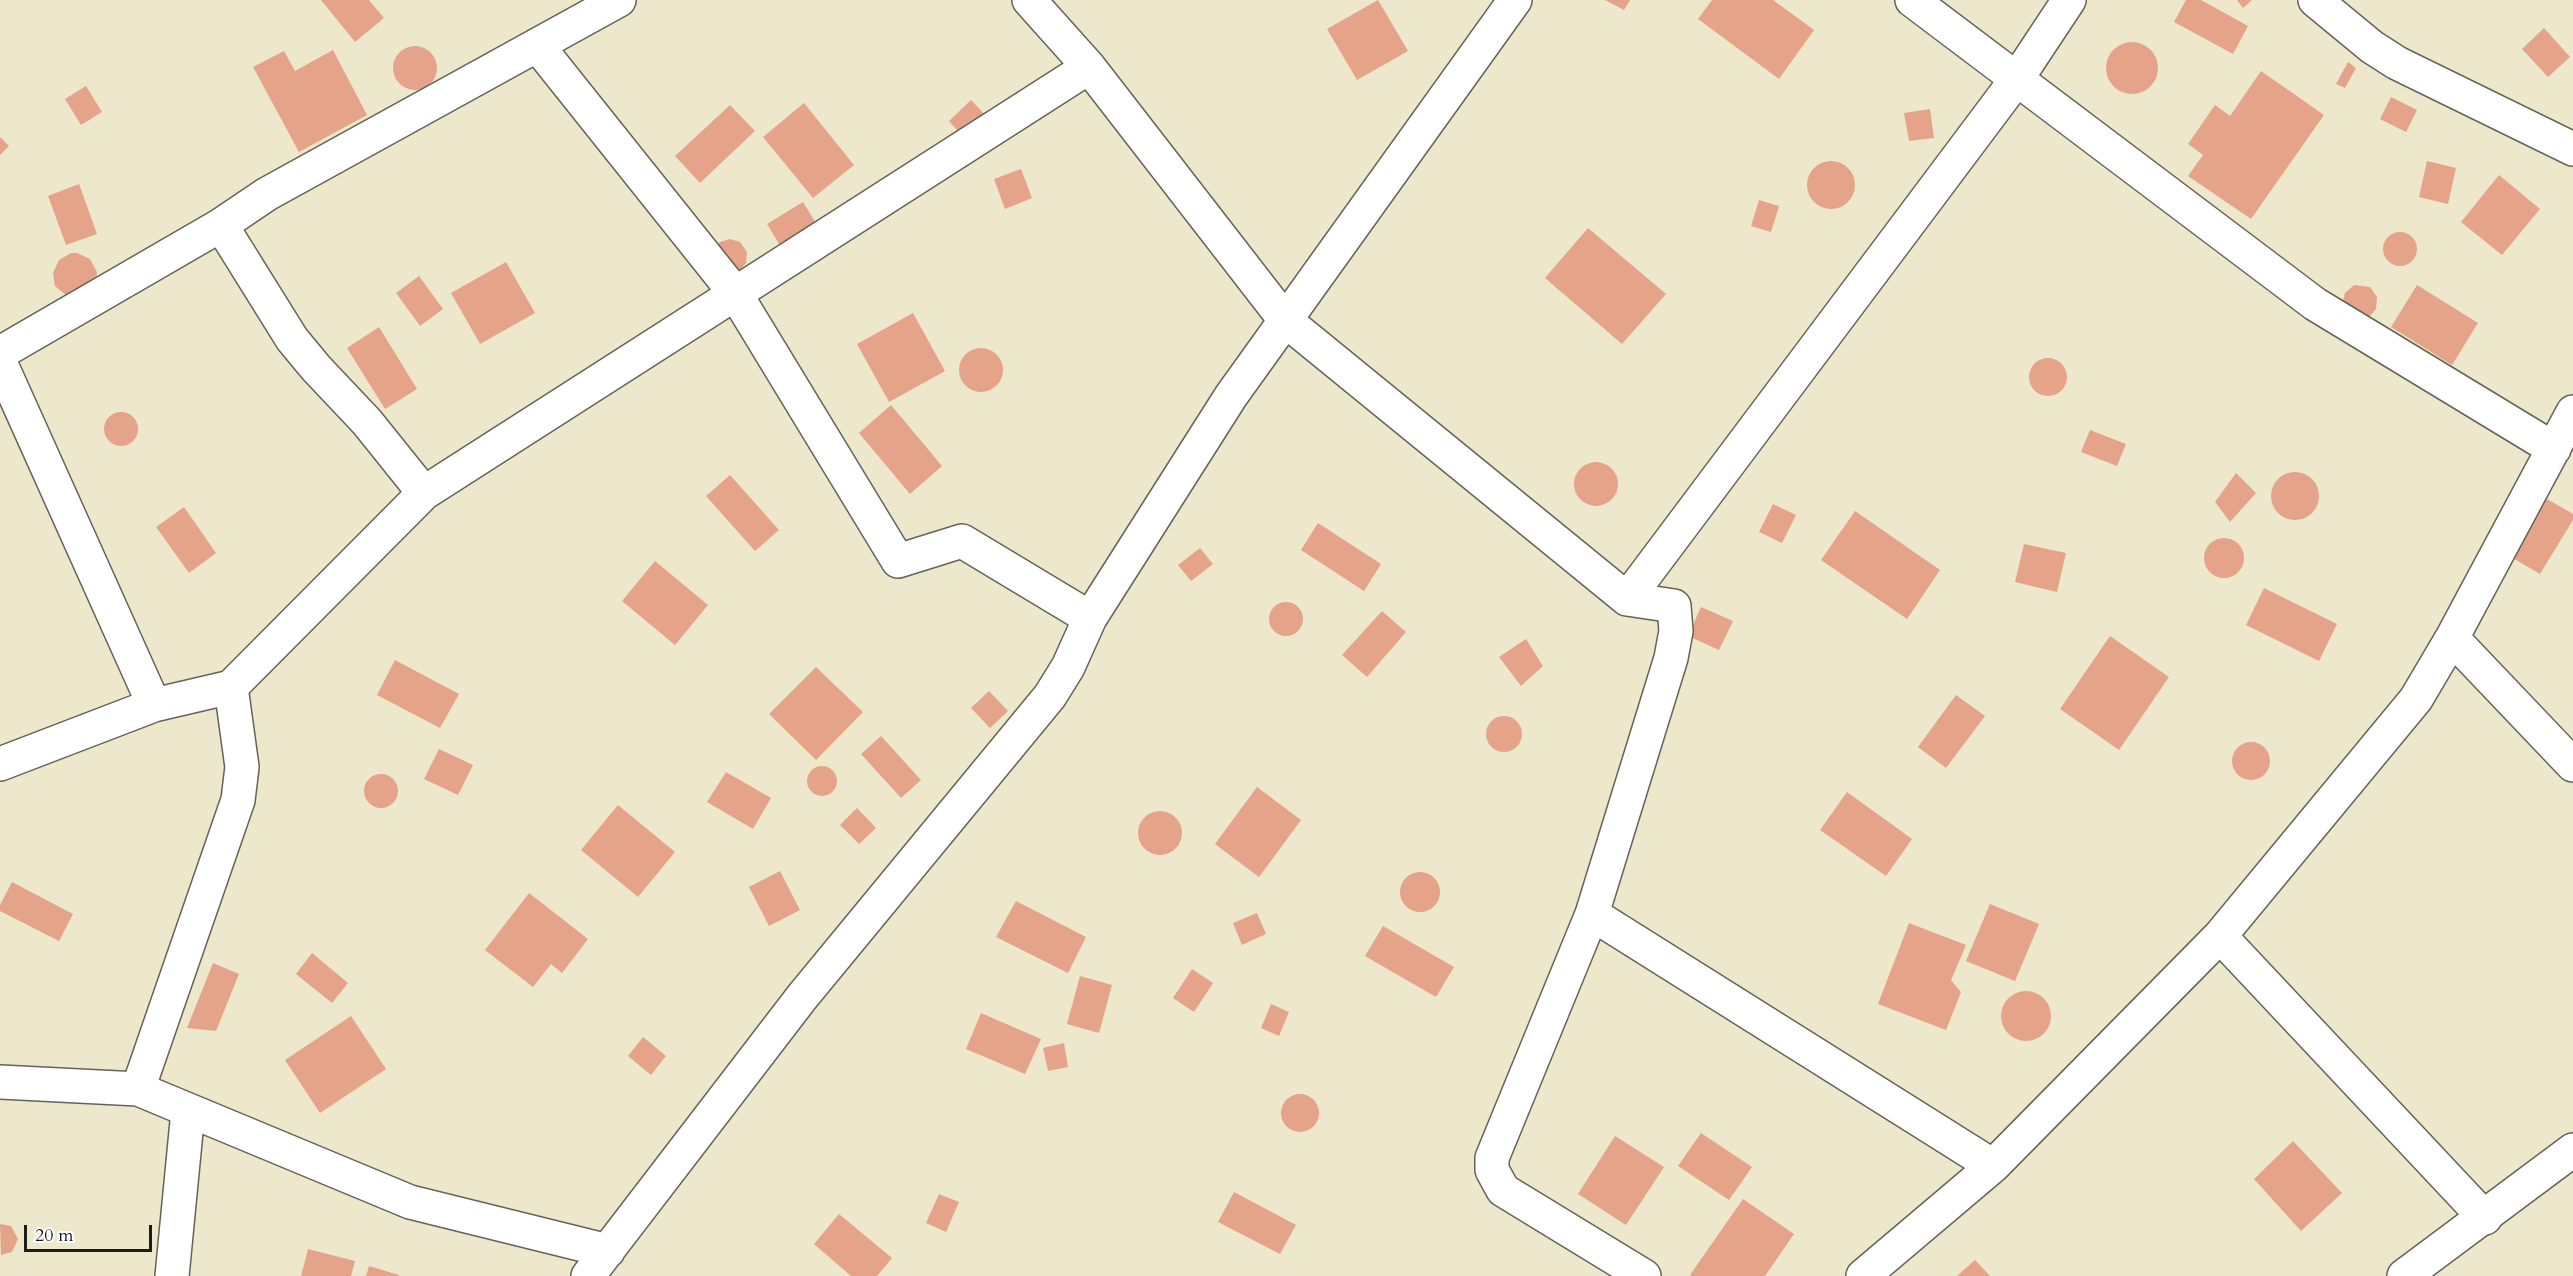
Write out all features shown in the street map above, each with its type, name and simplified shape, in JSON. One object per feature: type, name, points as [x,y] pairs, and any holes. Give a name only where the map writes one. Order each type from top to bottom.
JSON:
[{"type":"street","points":[[0,353],[221,225],[267,194],[619,0]]},
{"type":"street","points":[[1029,0],[1089,67],[1285,320],[1627,599],[1674,606],[1676,632],[1671,658],[1592,914],[1492,1158],[1492,1170],[1503,1190],[1644,1276]]},
{"type":"street","points":[[0,1082],[138,1089],[410,1202],[598,1264],[802,997],[1050,696],[1068,667],[1090,618],[1231,396],[1515,0]]},
{"type":"street","points":[[1912,0],[2315,304],[2554,448]]},
{"type":"street","points":[[1627,599],[2016,80],[2069,0]]},
{"type":"street","points":[[2315,0],[2372,47],[2397,63],[2573,149]]},
{"type":"street","points":[[537,45],[735,293],[898,561],[962,541],[1090,618]]},
{"type":"street","points":[[0,764],[154,705],[231,687],[424,493],[1089,67]]},
{"type":"street","points":[[221,225],[292,339],[367,422],[424,493]]},
{"type":"street","points":[[0,362],[154,705]]},
{"type":"street","points":[[1863,1276],[1994,1166],[2220,936],[2415,699],[2452,639],[2573,412]]},
{"type":"street","points":[[2452,639],[2573,765]]},
{"type":"street","points":[[138,1089],[238,800],[242,767],[231,687]]},
{"type":"street","points":[[1592,914],[1994,1166]]},
{"type":"street","points":[[2220,936],[2484,1218]]},
{"type":"street","points":[[172,1276],[188,1111]]},
{"type":"street","points":[[2404,1276],[2573,1150]]},
{"type":"building","points":[[321,0],[369,0],[384,18],[355,42]]},
{"type":"building","points":[[1378,0],[1408,51],[1357,80],[1327,29]]},
{"type":"building","points":[[1605,0],[1630,0],[1624,10]]},
{"type":"building","points":[[1712,0],[1773,0],[1814,30],[1779,79],[1698,19]]},
{"type":"building","points":[[2186,0],[2201,0],[2248,26],[2233,54],[2174,22]]},
{"type":"building","points":[[2237,0],[2252,0],[2243,8]]},
{"type":"building","points":[[2544,28],[2570,57],[2548,77],[2522,49]]},
{"type":"building","points":[[2132,42],[2142,44],[2150,50],[2156,58],[2158,68],[2156,78],[2150,86],[2142,92],[2132,94],[2122,92],[2114,86],[2108,78],[2106,68],[2108,58],[2114,50],[2122,44]]},
{"type":"building","points":[[415,46],[430,53],[437,68],[430,83],[415,90],[400,83],[393,68],[400,53]]},
{"type":"building","points":[[333,50],[367,115],[299,152],[253,67],[284,51],[295,71]]},
{"type":"building","points":[[2348,62],[2356,68],[2345,88],[2336,84]]},
{"type":"building","points":[[2261,71],[2324,115],[2251,219],[2188,176],[2203,155],[2188,144],[2215,105],[2230,116]]},
{"type":"building","points":[[86,86],[102,112],[81,125],[65,99]]},
{"type":"building","points":[[2391,97],[2417,110],[2406,132],[2380,119]]},
{"type":"building","points":[[971,100],[989,119],[966,140],[949,121]]},
{"type":"building","points":[[804,103],[854,165],[813,198],[763,137]]},
{"type":"building","points":[[730,105],[755,131],[700,183],[675,156]]},
{"type":"building","points":[[1930,109],[1934,138],[1909,141],[1904,113]]},
{"type":"building","points":[[0,137],[9,146],[0,155]]},
{"type":"building","points":[[1831,161],[1848,168],[1855,185],[1848,202],[1831,209],[1814,202],[1807,185],[1814,168]]},
{"type":"building","points":[[2427,161],[2456,168],[2448,204],[2419,197]]},
{"type":"building","points":[[1021,169],[1032,198],[1005,209],[994,179]]},
{"type":"building","points":[[2499,175],[2540,209],[2502,255],[2461,222]]},
{"type":"building","points":[[79,184],[97,234],[66,245],[48,196]]},
{"type":"building","points":[[1759,200],[1779,206],[1771,232],[1751,226]]},
{"type":"building","points":[[803,202],[820,230],[784,252],[767,224]]},
{"type":"building","points":[[1588,228],[1666,294],[1622,344],[1545,278]]},
{"type":"building","points":[[2400,232],[2412,237],[2417,249],[2412,261],[2400,266],[2388,261],[2383,249],[2388,237]]},
{"type":"building","points":[[730,239],[740,242],[747,252],[746,263],[738,272],[716,247],[720,242]]},
{"type":"building","points":[[71,253],[77,253],[90,259],[97,272],[96,280],[67,296],[55,286],[53,273],[59,260]]},
{"type":"building","points":[[506,262],[535,313],[480,344],[451,293]]},
{"type":"building","points":[[419,276],[443,309],[420,326],[396,293]]},
{"type":"building","points":[[2354,285],[2370,287],[2377,297],[2376,309],[2369,317],[2342,304],[2345,293]]},
{"type":"building","points":[[2417,285],[2478,323],[2452,365],[2391,327]]},
{"type":"building","points":[[913,313],[945,371],[889,402],[857,344]]},
{"type":"building","points":[[379,327],[417,389],[385,409],[347,348]]},
{"type":"building","points":[[981,348],[996,355],[1003,370],[996,385],[981,392],[966,385],[959,370],[966,355]]},
{"type":"building","points":[[2048,358],[2055,359],[2061,364],[2066,370],[2066,384],[2061,390],[2055,395],[2048,396],[2041,395],[2035,390],[2030,384],[2029,377],[2030,370],[2035,364],[2041,359]]},
{"type":"building","points":[[891,405],[942,466],[910,494],[859,433]]},
{"type":"building","points":[[121,412],[133,417],[138,429],[133,441],[121,446],[109,441],[104,429],[109,417]]},
{"type":"building","points":[[2090,430],[2126,444],[2117,466],[2081,452]]},
{"type":"building","points":[[1596,462],[1612,468],[1618,484],[1612,500],[1596,506],[1580,500],[1574,484],[1580,468]]},
{"type":"building","points":[[2295,472],[2312,479],[2319,496],[2312,513],[2295,520],[2278,513],[2271,496],[2278,479]]},
{"type":"building","points":[[2236,473],[2256,493],[2230,522],[2215,502]]},
{"type":"building","points":[[730,475],[779,530],[755,551],[706,496]]},
{"type":"building","points":[[2547,499],[2573,514],[2573,520],[2540,574],[2511,557]]},
{"type":"building","points":[[1773,504],[1796,515],[1782,543],[1759,532]]},
{"type":"building","points":[[184,507],[216,553],[189,573],[156,527]]},
{"type":"building","points":[[1855,511],[1940,570],[1907,619],[1821,560]]},
{"type":"building","points":[[1318,523],[1381,564],[1364,591],[1301,550]]},
{"type":"building","points":[[2224,538],[2238,544],[2244,558],[2238,572],[2224,578],[2210,572],[2204,558],[2210,544]]},
{"type":"building","points":[[2024,544],[2066,553],[2057,592],[2015,582]]},
{"type":"building","points":[[1200,548],[1213,564],[1191,581],[1178,565]]},
{"type":"building","points":[[655,561],[708,605],[675,645],[622,601]]},
{"type":"building","points":[[2264,588],[2337,624],[2319,661],[2246,625]]},
{"type":"building","points":[[1286,602],[1298,607],[1303,619],[1298,631],[1286,636],[1274,631],[1269,619],[1274,607]]},
{"type":"building","points":[[1701,607],[1733,621],[1719,650],[1688,636]]},
{"type":"building","points":[[1382,611],[1406,632],[1367,677],[1342,655]]},
{"type":"building","points":[[2110,636],[2169,677],[2119,750],[2060,709]]},
{"type":"building","points":[[1526,639],[1543,666],[1521,686],[1499,657]]},
{"type":"building","points":[[395,660],[459,694],[440,728],[377,695]]},
{"type":"building","points":[[816,667],[863,712],[816,760],[769,714]]},
{"type":"building","points":[[989,691],[1008,711],[990,728],[971,708]]},
{"type":"building","points":[[1956,695],[1985,716],[1946,768],[1918,747]]},
{"type":"building","points":[[1504,716],[1517,721],[1522,734],[1517,747],[1504,752],[1491,747],[1486,734],[1491,721]]},
{"type":"building","points":[[881,736],[921,780],[901,798],[861,754]]},
{"type":"building","points":[[2251,742],[2265,747],[2270,761],[2265,775],[2251,780],[2237,775],[2232,761],[2237,747]]},
{"type":"building","points":[[439,749],[473,765],[458,795],[424,779]]},
{"type":"building","points":[[822,766],[833,770],[837,781],[833,792],[822,796],[811,792],[807,781],[811,770]]},
{"type":"building","points":[[726,772],[771,798],[753,829],[707,802]]},
{"type":"building","points":[[381,774],[393,779],[398,791],[393,803],[381,808],[369,803],[364,791],[369,779]]},
{"type":"building","points":[[1257,787],[1301,820],[1259,877],[1215,844]]},
{"type":"building","points":[[1847,792],[1912,839],[1886,876],[1820,830]]},
{"type":"building","points":[[618,805],[675,852],[638,897],[581,850]]},
{"type":"building","points":[[857,808],[876,828],[859,844],[840,825]]},
{"type":"building","points":[[1160,811],[1169,812],[1176,817],[1181,824],[1181,842],[1176,849],[1169,854],[1160,855],[1151,854],[1144,849],[1139,842],[1138,833],[1139,824],[1144,817],[1151,812]]},
{"type":"building","points":[[780,871],[800,910],[769,926],[749,887]]},
{"type":"building","points":[[1420,872],[1434,878],[1440,892],[1434,906],[1420,912],[1406,906],[1400,892],[1406,878]]},
{"type":"building","points":[[12,882],[73,914],[59,941],[0,911],[0,905]]},
{"type":"building","points":[[529,893],[588,939],[562,973],[551,964],[533,987],[485,950]]},
{"type":"building","points":[[1016,901],[1086,937],[1068,973],[996,937]]},
{"type":"building","points":[[1990,904],[2039,924],[2015,981],[1966,961]]},
{"type":"building","points":[[1257,913],[1266,934],[1242,945],[1233,923]]},
{"type":"building","points":[[1909,923],[1966,945],[1951,980],[1961,992],[1946,1030],[1878,1004]]},
{"type":"building","points":[[1383,926],[1454,967],[1436,997],[1365,956]]},
{"type":"building","points":[[312,953],[348,983],[332,1003],[296,974]]},
{"type":"building","points":[[213,963],[239,974],[216,1031],[187,1028]]},
{"type":"building","points":[[1192,969],[1213,983],[1194,1012],[1173,998]]},
{"type":"building","points":[[1080,976],[1112,985],[1099,1033],[1067,1024]]},
{"type":"building","points":[[2026,991],[2035,993],[2046,1002],[2051,1016],[2049,1025],[2040,1036],[2026,1041],[2017,1039],[2006,1030],[2001,1016],[2003,1007],[2012,996]]},
{"type":"building","points":[[1271,1004],[1289,1012],[1279,1036],[1261,1028]]},
{"type":"building","points":[[981,1013],[1041,1039],[1025,1074],[966,1049]]},
{"type":"building","points":[[351,1016],[386,1069],[320,1113],[285,1060]]},
{"type":"building","points":[[643,1037],[666,1056],[651,1075],[628,1056]]},
{"type":"building","points":[[1064,1043],[1068,1067],[1048,1071],[1043,1048]]},
{"type":"building","points":[[1300,1094],[1314,1099],[1319,1113],[1314,1127],[1300,1132],[1286,1127],[1281,1113],[1286,1099]]},
{"type":"building","points":[[1701,1133],[1752,1167],[1729,1200],[1678,1166]]},
{"type":"building","points":[[1615,1136],[1664,1167],[1626,1225],[1578,1194]]},
{"type":"building","points":[[2293,1141],[2342,1193],[2301,1231],[2254,1179]]},
{"type":"building","points":[[1234,1192],[1296,1225],[1280,1254],[1218,1222]]},
{"type":"building","points":[[939,1194],[959,1202],[946,1232],[926,1223]]},
{"type":"building","points":[[1743,1199],[1794,1234],[1765,1276],[1690,1275]]},
{"type":"building","points":[[839,1214],[892,1258],[877,1276],[851,1276],[814,1244]]},
{"type":"building","points":[[0,1224],[11,1226],[18,1239],[12,1252],[1,1255]]},
{"type":"building","points":[[308,1249],[355,1261],[351,1276],[301,1276]]},
{"type":"building","points":[[1975,1260],[1990,1276],[1957,1276]]},
{"type":"building","points":[[369,1266],[399,1275],[399,1276],[366,1276]]}]
